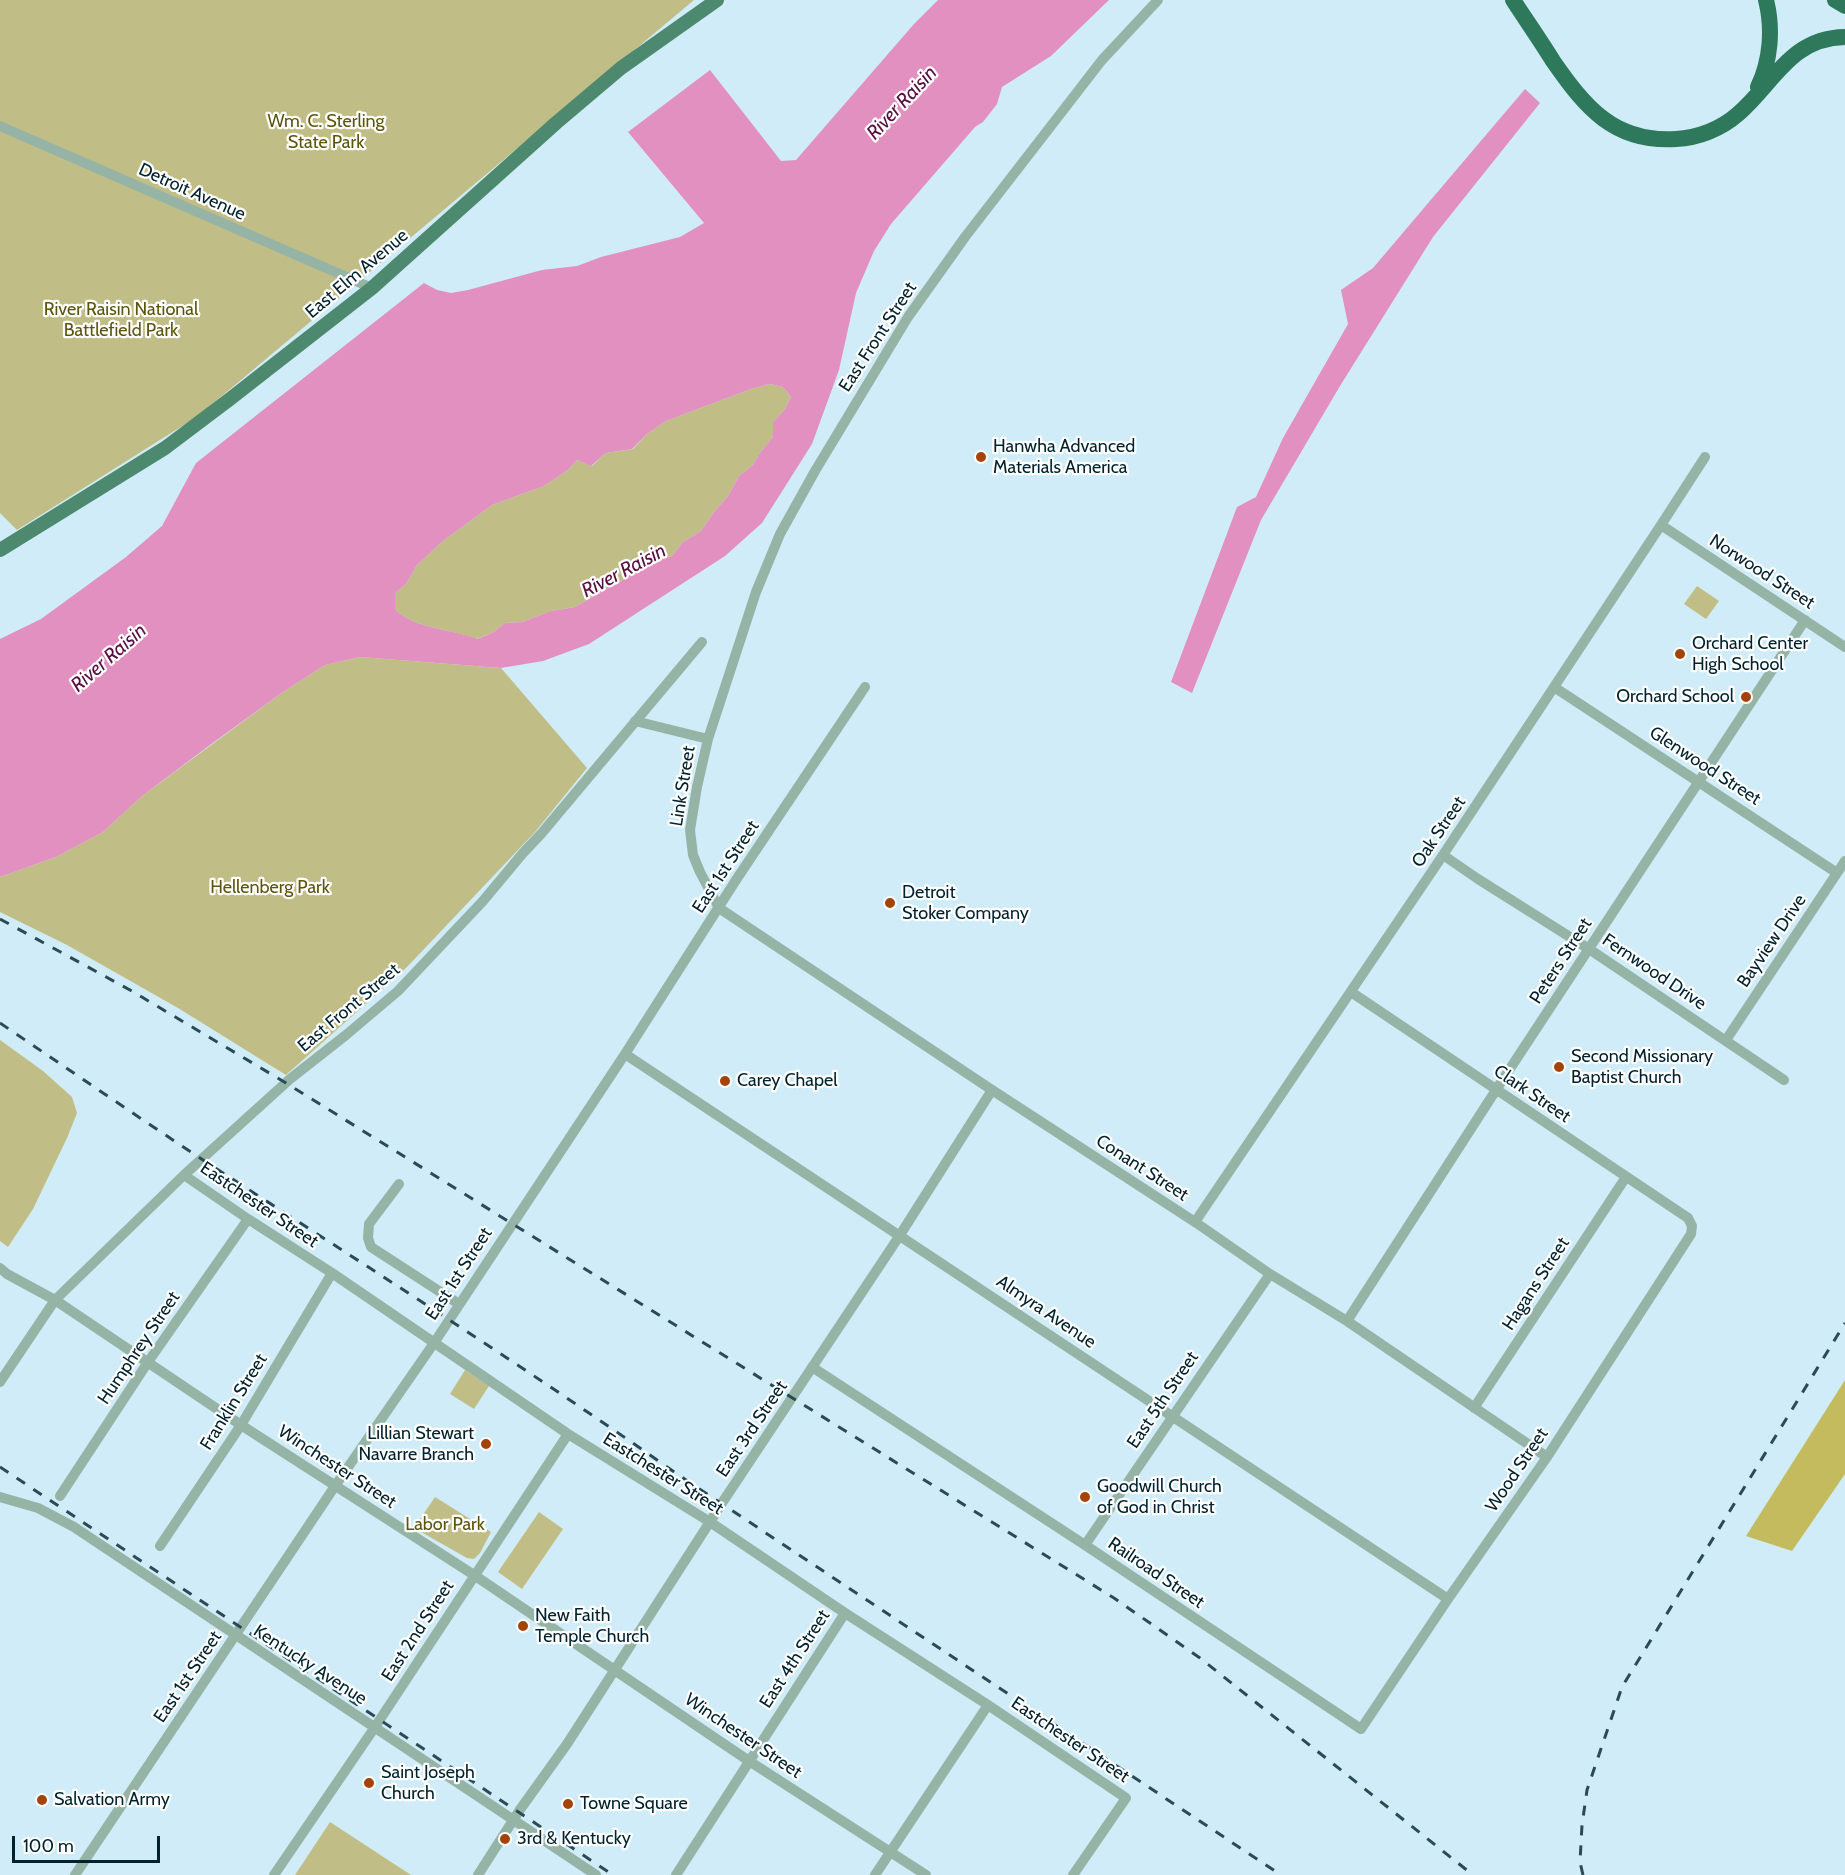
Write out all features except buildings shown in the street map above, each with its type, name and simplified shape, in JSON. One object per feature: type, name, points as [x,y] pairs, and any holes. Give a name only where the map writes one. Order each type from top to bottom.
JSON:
[{"type":"highway","points":[[1513,0],[1573,90],[1594,113],[1614,128],[1637,136],[1664,140],[1692,138],[1716,129],[1738,114],[1788,59],[1801,50],[1832,37],[1845,37]]},
{"type":"highway","points":[[1753,97],[1763,78],[1769,51],[1770,16],[1766,0]]},
{"type":"highway","points":[[1835,0],[1845,6]]},
{"type":"main road","name":"East Elm Avenue","points":[[0,550],[165,448],[230,399],[372,288],[522,153],[621,68],[717,0]]},
{"type":"street","name":"East Front Street","points":[[708,739],[756,592],[780,534],[857,400],[908,317],[965,237],[1102,60],[1158,0]]},
{"type":"street","name":"Detroit Avenue","points":[[0,126],[372,288]]},
{"type":"street","name":"Oak Street","points":[[1195,1222],[1443,855],[1705,457]]},
{"type":"street","name":"Norwood Street","points":[[1661,525],[1845,647]]},
{"type":"street","name":"Peters Street","points":[[1347,1321],[1805,620]]},
{"type":"street","name":"East Front Street","points":[[0,1382],[55,1300],[184,1175],[290,1079],[398,991],[483,901],[702,642]]},
{"type":"street","name":"East 1st Street","points":[[75,1875],[335,1486],[434,1343],[865,687]]},
{"type":"street","name":"Glenwood Street","points":[[1554,687],[1837,873]]},
{"type":"street","name":"Link Street","points":[[636,721],[708,739],[690,830],[693,855],[719,908]]},
{"type":"street","name":"Fernwood Drive","points":[[1443,855],[1589,949],[1784,1080]]},
{"type":"street","name":"Bayview Drive","points":[[1726,1040],[1845,861]]},
{"type":"street","name":"Conant Street","points":[[719,908],[791,958],[1195,1222],[1270,1274],[1347,1321],[1547,1457]]},
{"type":"street","name":"Clark Street","points":[[1351,992],[1688,1218],[1692,1226]]},
{"type":"street","name":"Almyra Avenue","points":[[625,1054],[1448,1599]]},
{"type":"street","name":"East 3rd Street","points":[[478,1875],[567,1744],[710,1522],[900,1235],[992,1090]]},
{"type":"street","name":"Eastchester Street","points":[[184,1175],[568,1434],[710,1522],[1126,1798],[1073,1875]]},
{"type":"street","name":"Hagans Street","points":[[1474,1408],[1626,1178]]},
{"type":"street","points":[[399,1184],[369,1224],[368,1238],[371,1246],[459,1304]]},
{"type":"street","name":"Humphrey Street","points":[[60,1496],[148,1362],[248,1219]]},
{"type":"street","name":"Wood Street","points":[[1361,1729],[1547,1457],[1691,1234],[1692,1226]]},
{"type":"street","name":"Winchester Street","points":[[0,1268],[55,1300],[241,1425],[474,1575],[749,1761],[926,1875]]},
{"type":"street","name":"Franklin Street","points":[[160,1546],[241,1425],[332,1273]]},
{"type":"street","name":"East 5th Street","points":[[1085,1545],[1270,1274]]},
{"type":"street","name":"Railroad Street","points":[[812,1367],[1361,1729]]},
{"type":"street","name":"East 2nd Street","points":[[273,1875],[375,1727],[568,1434]]},
{"type":"street","name":"Kentucky Avenue","points":[[0,1497],[38,1508],[74,1527],[596,1875]]},
{"type":"street","name":"East 4th Street","points":[[676,1875],[844,1613]]},
{"type":"street","points":[[875,1875],[988,1706]]},
{"type":"green space","name":"Wm. C. Sterling State Park","points":[[0,0],[694,0],[198,416],[17,530],[0,513]]},
{"type":"green space","points":[[770,384],[783,387],[791,397],[785,409],[773,422],[773,437],[753,465],[739,476],[728,496],[701,531],[683,542],[672,556],[641,564],[624,579],[575,607],[551,611],[522,622],[505,623],[492,633],[476,639],[423,625],[403,616],[395,609],[395,593],[406,584],[417,565],[443,541],[492,505],[544,486],[568,470],[577,460],[592,466],[606,453],[633,449],[647,434],[666,421]]},
{"type":"green space","points":[[1697,586],[1719,601],[1706,619],[1684,604]]},
{"type":"green space","name":"Hellenberg Park","points":[[360,657],[501,668],[587,768],[535,832],[407,967],[286,1075],[178,1008],[67,945],[0,912],[0,877],[56,857],[103,832],[142,796],[283,692],[325,665]]},
{"type":"green space","points":[[0,1040],[43,1071],[72,1097],[77,1113],[33,1209],[8,1247],[0,1241]]},
{"type":"green space","points":[[465,1370],[489,1386],[474,1409],[450,1394]]},
{"type":"green space","name":"Labor Park","points":[[435,1497],[491,1532],[480,1553],[474,1559],[467,1558],[414,1528]]},
{"type":"green space","points":[[539,1512],[563,1529],[522,1589],[498,1572]]},
{"type":"green space","points":[[330,1822],[411,1875],[295,1875]]},
{"type":"shaded area","points":[[1845,1380],[1845,1474],[1792,1551],[1746,1536]]},
{"type":"water","name":"River Raisin","points":[[938,0],[1109,0],[1051,56],[1002,87],[997,104],[983,122],[975,127],[891,224],[874,251],[856,293],[839,370],[812,444],[762,523],[725,556],[589,644],[543,661],[501,668],[360,657],[325,665],[283,692],[142,796],[103,832],[56,857],[0,877],[0,639],[41,619],[126,557],[162,526],[196,463],[424,283],[437,290],[451,293],[468,290],[542,270],[577,266],[601,257],[680,237],[704,223],[628,132],[710,70],[781,161],[796,160],[914,24]],"holes":[[[770,384],[783,387],[791,397],[785,409],[773,422],[773,437],[753,465],[739,476],[728,496],[701,531],[683,542],[672,556],[641,564],[624,579],[575,607],[551,611],[522,622],[505,623],[492,633],[477,639],[423,625],[403,616],[395,609],[395,593],[406,584],[417,565],[443,541],[492,505],[544,486],[568,470],[577,460],[591,466],[606,453],[632,449],[647,434],[666,421],[751,389]]]},
{"type":"water","points":[[1525,89],[1540,103],[1433,237],[1340,386],[1261,520],[1192,693],[1171,682],[1237,507],[1256,497],[1283,438],[1348,324],[1341,290],[1373,268]]},
{"type":"railway","points":[[0,919],[130,990],[286,1083],[1114,1598],[1200,1658],[1473,1875]]},
{"type":"railway","points":[[0,1023],[203,1160],[503,1355],[680,1476],[1281,1875]]},
{"type":"railway","points":[[1583,1875],[1580,1862],[1587,1790],[1622,1687],[1845,1323]]},
{"type":"railway","points":[[0,1467],[613,1875]]},
{"type":"place","name":"Hanwha Advanced Materials America","points":[[981,457]]},
{"type":"place","name":"Orchard Center High School","points":[[1680,654]]},
{"type":"place","name":"Orchard School","points":[[1746,697]]},
{"type":"place","name":"Detroit Stoker Company","points":[[890,903]]},
{"type":"place","name":"Second Missionary Baptist Church","points":[[1559,1067]]},
{"type":"place","name":"Carey Chapel","points":[[725,1081]]},
{"type":"place","name":"Lillian Stewart Navarre Branch","points":[[486,1444]]},
{"type":"place","name":"Goodwill Church of God in Christ","points":[[1085,1497]]},
{"type":"place","name":"New Faith Temple Church","points":[[523,1626]]},
{"type":"place","name":"Saint Joseph Church","points":[[369,1783]]},
{"type":"place","name":"Salvation Army","points":[[42,1800]]},
{"type":"place","name":"Towne Square","points":[[568,1804]]},
{"type":"place","name":"3rd & Kentucky","points":[[505,1839]]},
{"type":"park label","name":"River Raisin National Battlefield Park","points":[[121,320]]}]
